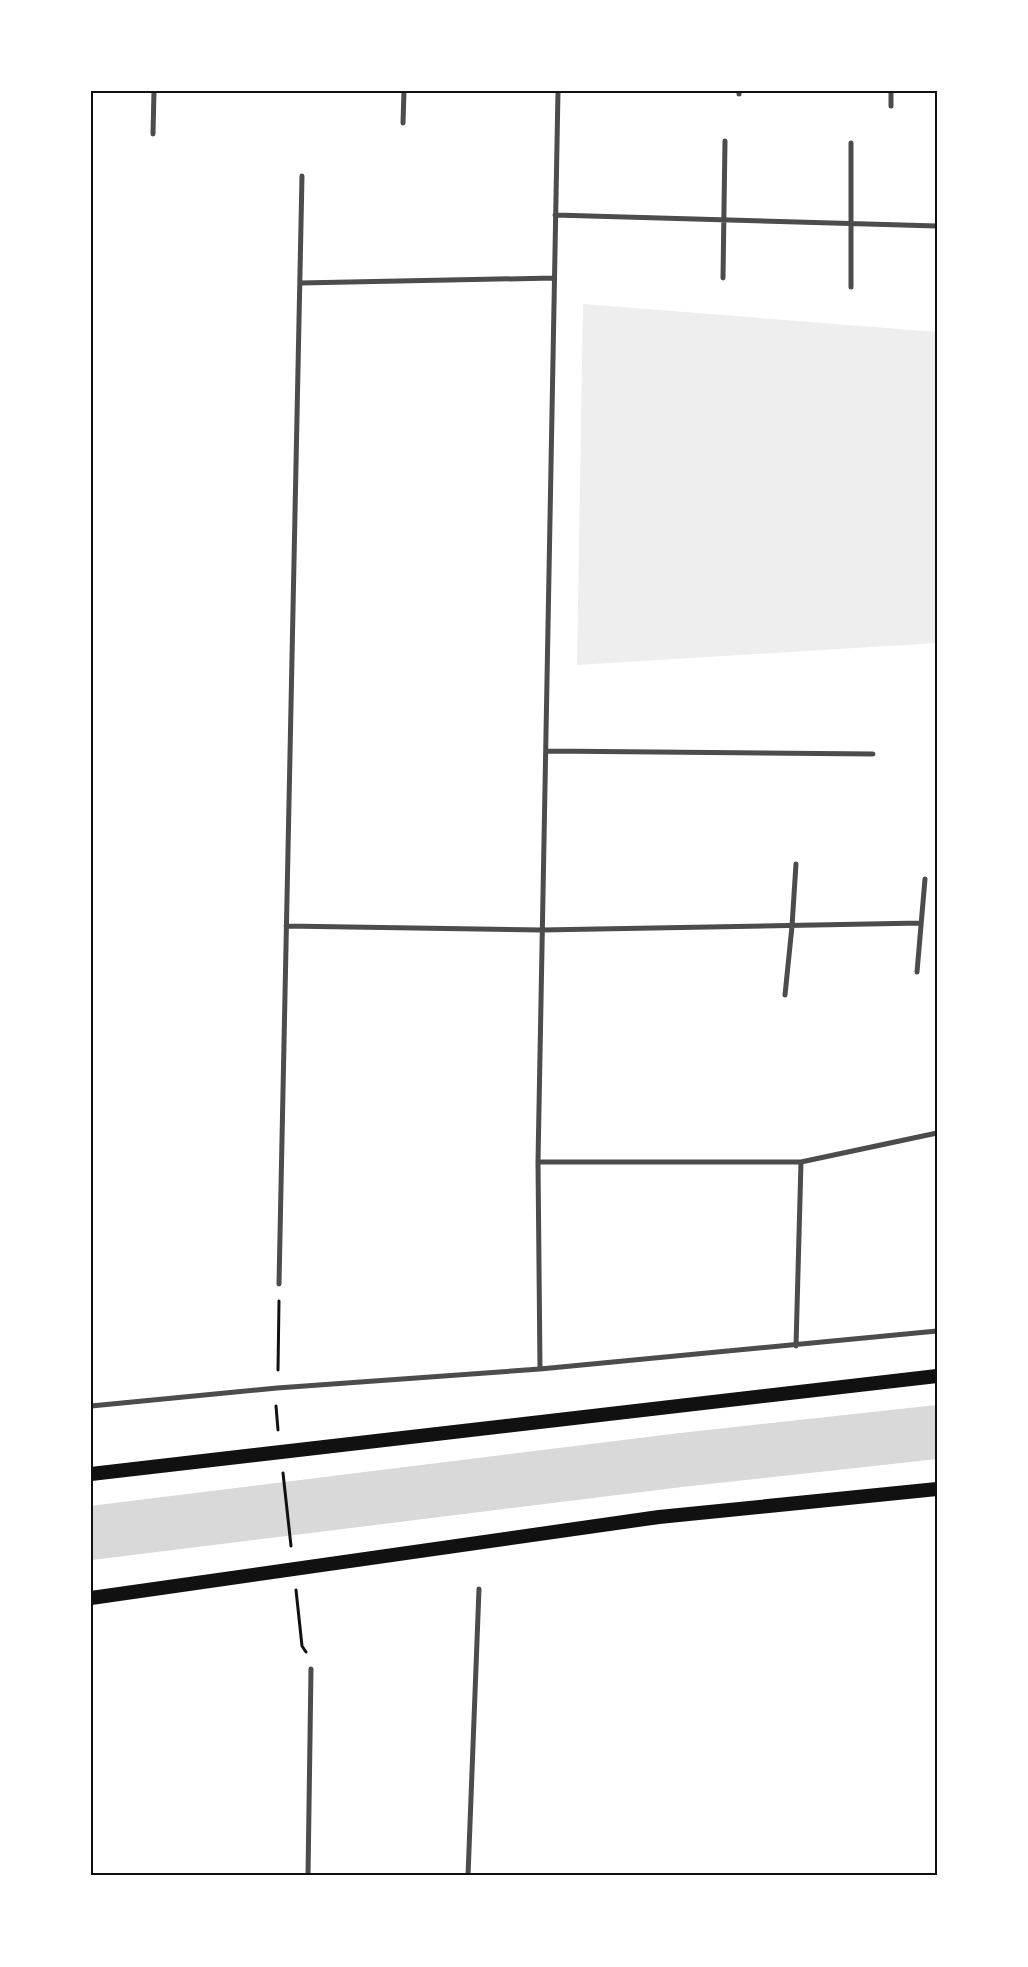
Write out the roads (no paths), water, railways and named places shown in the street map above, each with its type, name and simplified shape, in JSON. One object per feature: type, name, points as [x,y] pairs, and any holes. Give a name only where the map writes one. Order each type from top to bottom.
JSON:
[{"type":"highway","points":[[91,1474],[937,1376]]},
{"type":"highway","points":[[91,1598],[659,1518],[937,1490]]},
{"type":"street","points":[[154,91],[154,134]]},
{"type":"street","points":[[403,123],[404,91]]},
{"type":"street","points":[[540,1369],[538,1162],[558,91]]},
{"type":"street","points":[[891,106],[892,91]]},
{"type":"street","points":[[723,278],[725,142]]},
{"type":"street","points":[[851,143],[851,287]]},
{"type":"street","points":[[279,1284],[302,176]]},
{"type":"street","points":[[556,215],[937,226]]},
{"type":"street","points":[[300,283],[554,278]]},
{"type":"street","points":[[546,751],[873,754]]},
{"type":"street","points":[[785,995],[796,864]]},
{"type":"street","points":[[917,972],[925,879]]},
{"type":"street","points":[[286,926],[542,930],[921,923]]},
{"type":"street","points":[[538,1162],[801,1162],[937,1133]]},
{"type":"street","points":[[796,1346],[801,1162]]},
{"type":"street","points":[[91,1406],[277,1388],[540,1369],[937,1331]]},
{"type":"street","points":[[468,1876],[479,1588]]},
{"type":"street","points":[[308,1876],[311,1669]]},
{"type":"waterway","points":[[91,1533],[681,1460],[937,1432]]}]
